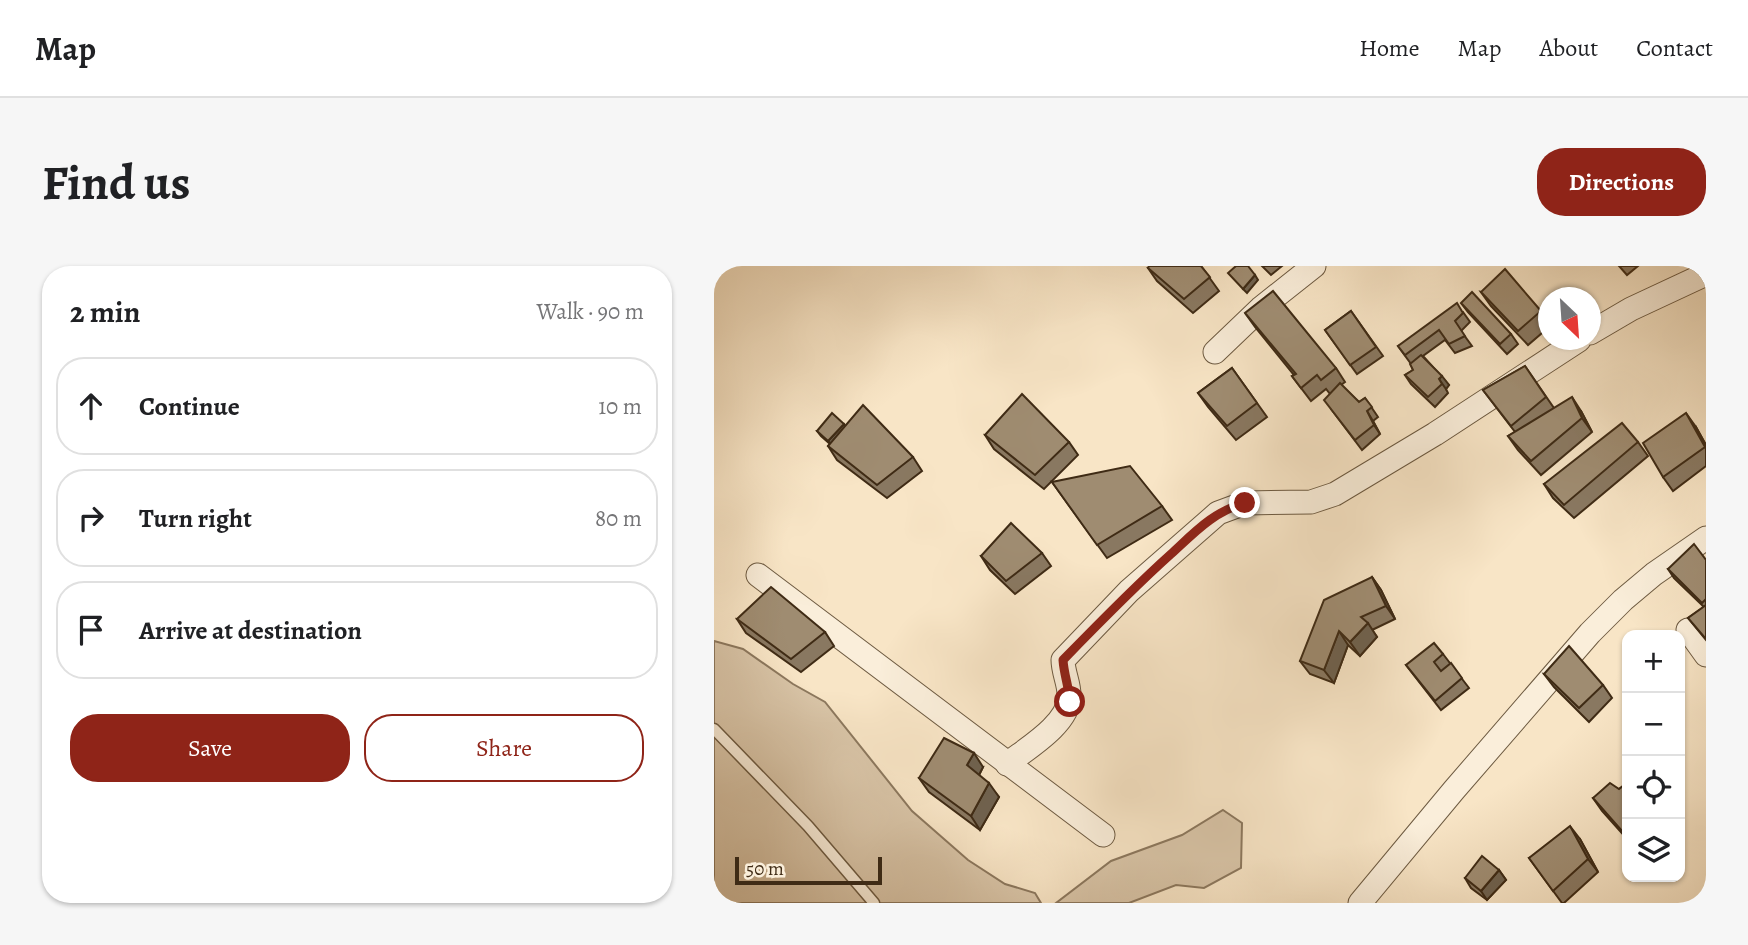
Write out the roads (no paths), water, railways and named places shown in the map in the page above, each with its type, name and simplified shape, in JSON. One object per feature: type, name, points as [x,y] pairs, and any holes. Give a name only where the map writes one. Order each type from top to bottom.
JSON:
[{"type":"street","points":[[1215,352],[1261,308],[1314,266]]},
{"type":"street","points":[[1601,326],[1706,274]]},
{"type":"street","points":[[1007,764],[1054,728],[1070,702],[1069,688],[1063,673],[1063,660],[1129,591],[1208,520],[1231,507],[1245,503],[1311,502],[1335,494],[1435,434],[1563,350]]},
{"type":"street","points":[[1360,903],[1590,632],[1654,574],[1706,538]]},
{"type":"street","points":[[758,575],[1103,835]]},
{"type":"street","points":[[1688,629],[1706,655]]},
{"type":"lane","points":[[714,729],[808,825],[874,903]]}]
